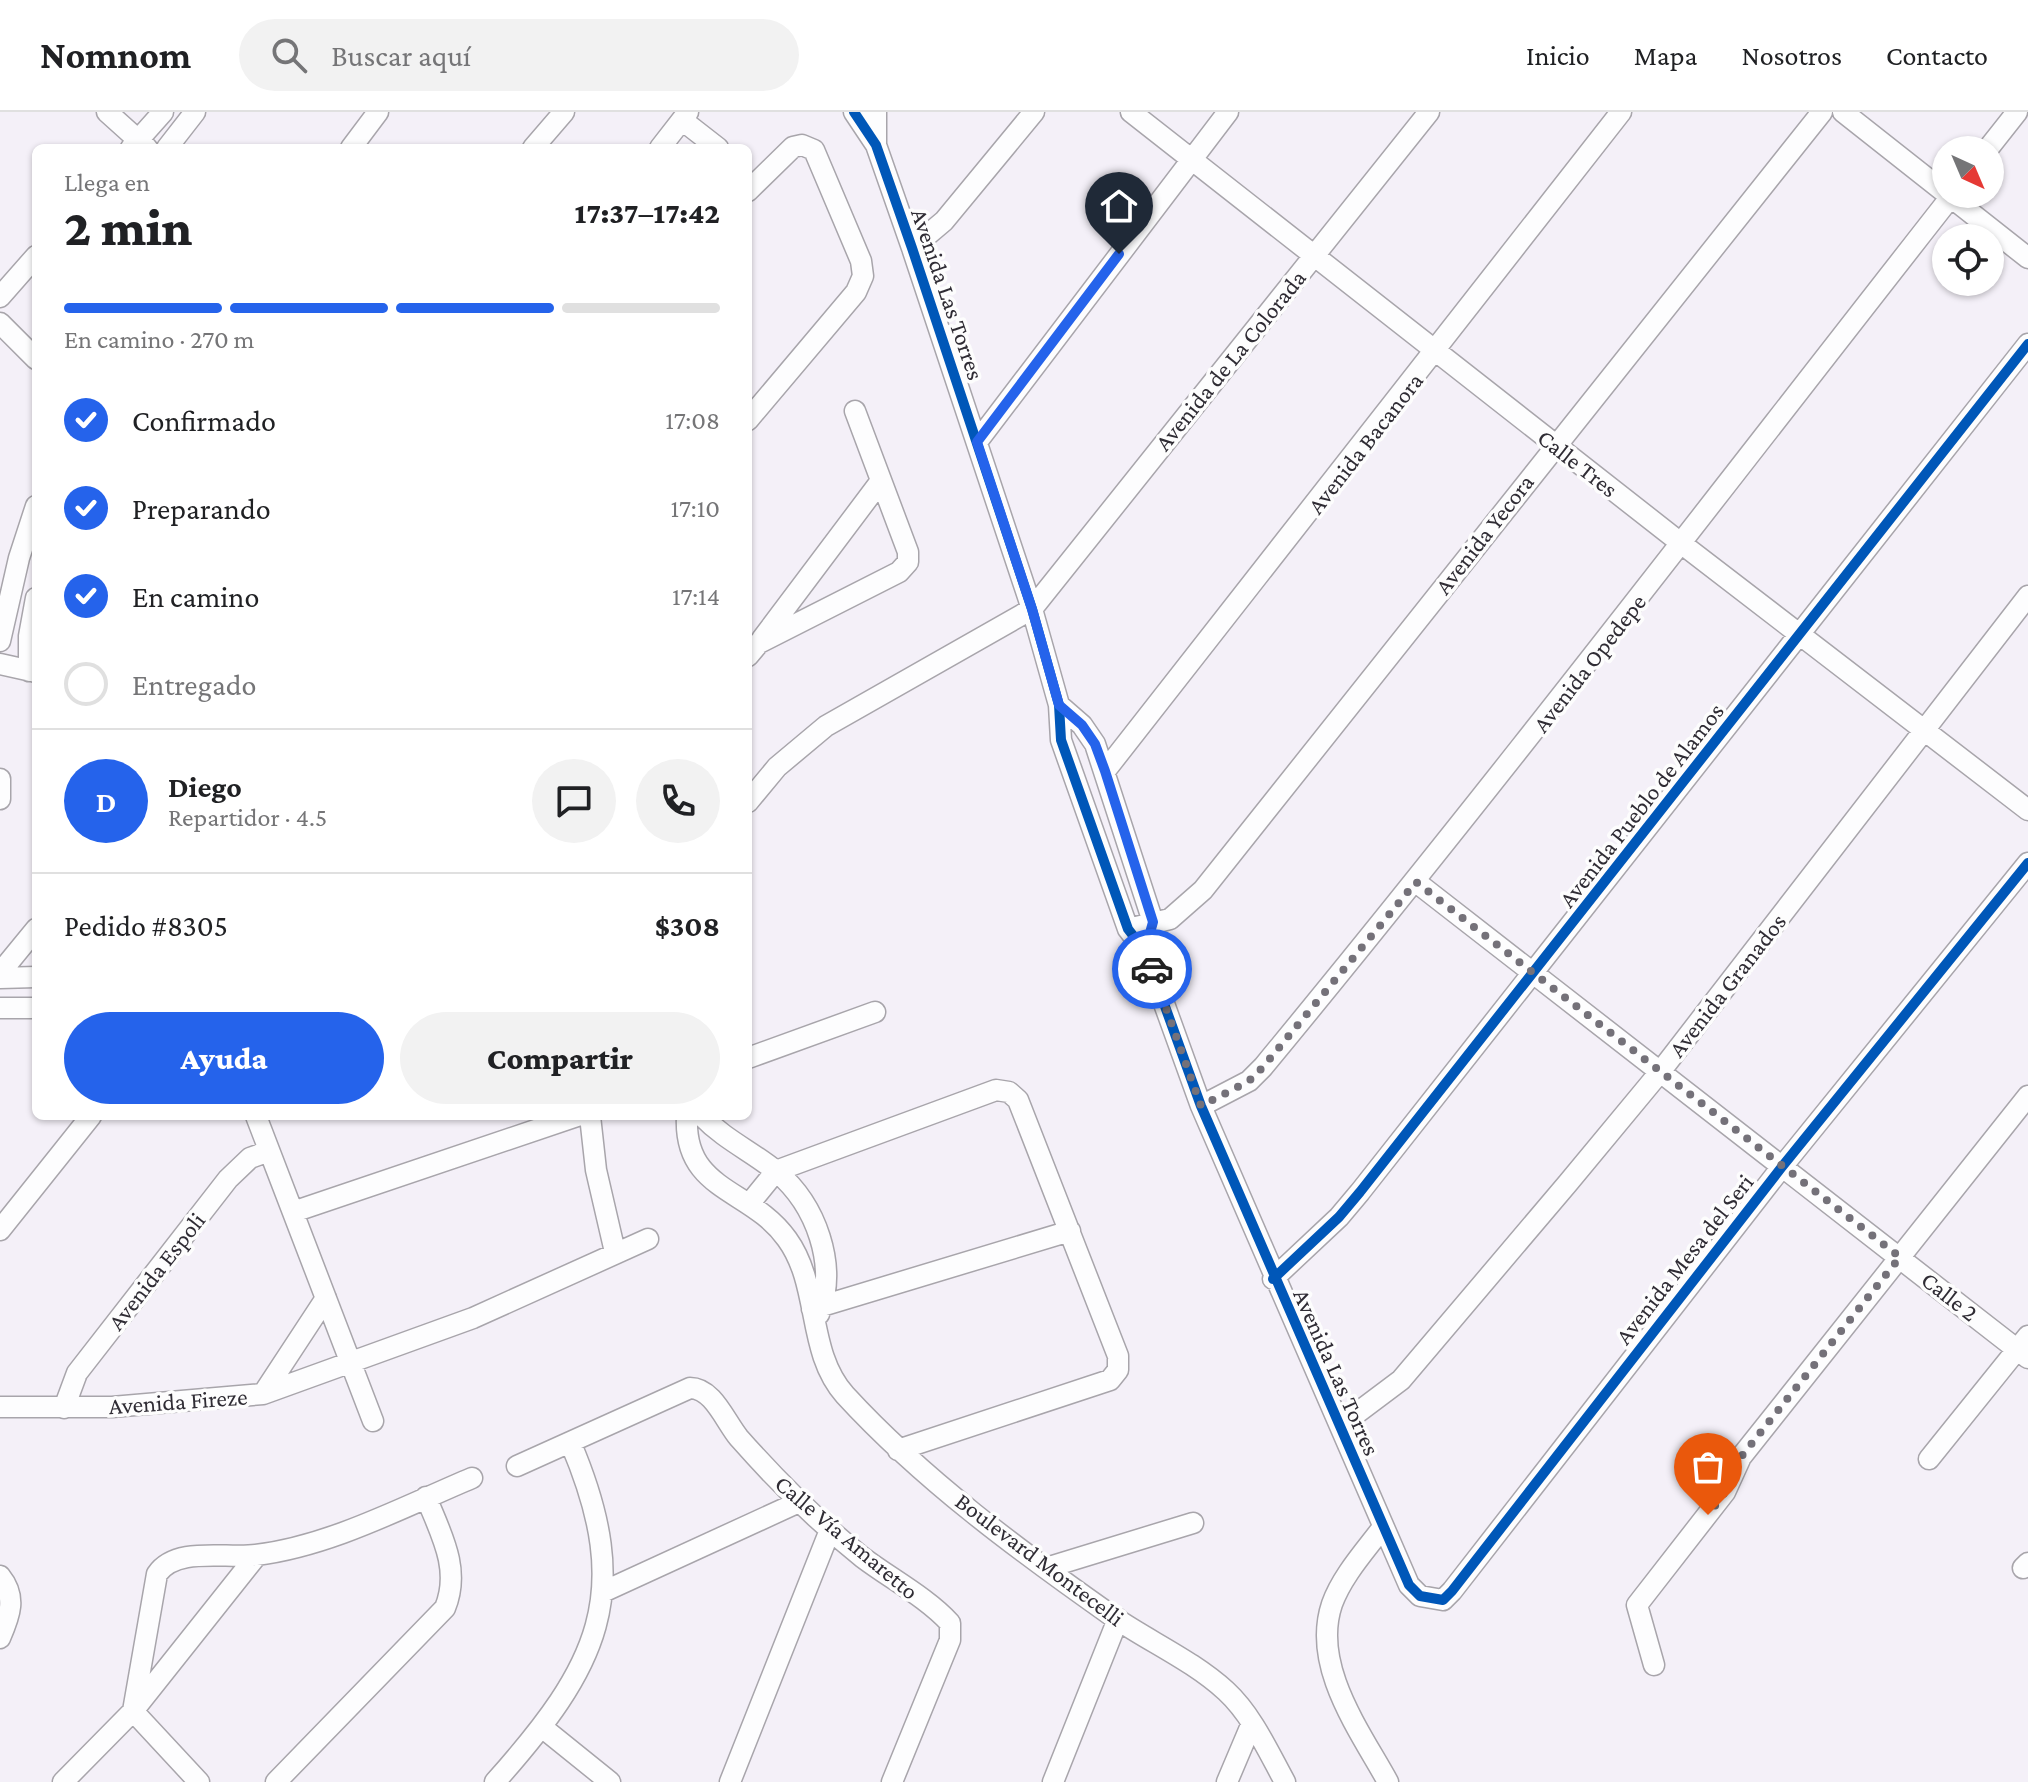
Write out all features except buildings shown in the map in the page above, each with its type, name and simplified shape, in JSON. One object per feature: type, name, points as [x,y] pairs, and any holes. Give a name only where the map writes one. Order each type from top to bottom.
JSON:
[{"type":"street","points":[[107,112],[138,144]]},
{"type":"street","points":[[140,144],[163,112]]},
{"type":"street","points":[[170,144],[195,112]]},
{"type":"street","points":[[354,144],[378,112]]},
{"type":"street","points":[[536,144],[564,112]]},
{"type":"street","name":"Avenida Las Torres","points":[[854,112],[876,145],[912,248],[1032,609],[1059,705],[1061,740],[1128,929],[1145,951],[1201,1106],[1273,1279],[1341,1425],[1409,1585],[1432,1601]]},
{"type":"street","name":"Avenida Las Torres","points":[[876,112],[876,145]]},
{"type":"street","points":[[912,248],[944,221],[1034,112]]},
{"type":"street","name":"Calle Tres","points":[[1131,112],[1682,544],[2028,810]]},
{"type":"street","points":[[977,442],[1228,112]]},
{"type":"street","name":"Avenida de La Colorada","points":[[1032,609],[1429,112]]},
{"type":"street","name":"Avenida Bacanora","points":[[1105,771],[1437,351],[1621,112]]},
{"type":"street","name":"Avenida Yecora","points":[[1128,929],[1170,919],[1203,890],[1822,112]]},
{"type":"street","points":[[1843,112],[1932,181]]},
{"type":"street","points":[[1998,136],[2017,112]]},
{"type":"street","points":[[663,144],[685,116],[714,144]]},
{"type":"street","points":[[752,180],[793,147],[802,145],[814,150],[861,261],[863,276],[856,292],[752,415]]},
{"type":"street","name":"Avenida Opedepe","points":[[1201,1106],[1249,1081],[1263,1067],[1416,882],[1942,208]]},
{"type":"street","points":[[1966,208],[2028,258]]},
{"type":"street","points":[[0,297],[32,261]]},
{"type":"street","points":[[0,323],[32,355]]},
{"type":"street","name":"Avenida Pueblo de Alamos","points":[[1273,1279],[1339,1217],[2028,344]]},
{"type":"street","points":[[754,649],[899,572],[908,562],[908,552],[855,411]]},
{"type":"street","points":[[754,649],[880,482]]},
{"type":"street","points":[[0,641],[12,585],[32,530]]},
{"type":"street","points":[[12,585],[32,588]]},
{"type":"street","name":"Avenida Granados","points":[[1341,1425],[1401,1380],[1660,1072],[2028,596]]},
{"type":"street","points":[[752,797],[777,767],[826,726],[1032,609]]},
{"type":"street","points":[[32,620],[29,636],[32,662]]},
{"type":"street","points":[[0,664],[32,671]]},
{"type":"street","name":"Avenida Las Torres","points":[[1059,705],[1082,725],[1095,744],[1153,922]]},
{"type":"street","points":[[0,779],[0,799]]},
{"type":"street","name":"Avenida Mesa del Seri","points":[[1432,1601],[1443,1600],[1452,1591],[1781,1168],[2028,863]]},
{"type":"street","name":"Calle 2","points":[[1416,882],[1535,971],[1781,1168],[2024,1348]]},
{"type":"street","points":[[1145,951],[1153,922]]},
{"type":"street","points":[[0,976],[32,934]]},
{"type":"street","points":[[0,976],[32,977]]},
{"type":"street","points":[[0,1008],[32,1008]]},
{"type":"street","points":[[752,1057],[875,1012]]},
{"type":"street","points":[[750,1203],[776,1171],[996,1090],[1009,1092],[1018,1100],[1118,1356],[1118,1370],[1110,1380],[898,1450]]},
{"type":"street","points":[[1654,1665],[1637,1605],[1725,1492],[1741,1457],[2028,1096]]},
{"type":"street","points":[[0,1230],[88,1120]]},
{"type":"street","points":[[257,1120],[373,1421]]},
{"type":"street","points":[[293,1212],[565,1120]]},
{"type":"street","points":[[590,1120],[596,1170],[615,1252]]},
{"type":"street","name":"Boulevard Montecelli","points":[[687,1120],[687,1135],[697,1167],[723,1189],[750,1203],[779,1229],[800,1260],[817,1312],[823,1359],[835,1383],[898,1450],[1046,1568],[1118,1619],[1193,1664],[1228,1692],[1252,1723],[1285,1782]]},
{"type":"street","name":"Boulevard Montecelli","points":[[706,1120],[732,1144],[776,1171],[798,1193],[814,1219],[823,1249],[817,1312]]},
{"type":"street","name":"Avenida Espoli","points":[[64,1408],[77,1373],[228,1179],[250,1158],[269,1151]]},
{"type":"street","points":[[817,1312],[1070,1231]]},
{"type":"street","name":"Avenida Fireze","points":[[0,1407],[64,1408],[263,1394],[473,1318],[648,1239]]},
{"type":"street","points":[[263,1394],[326,1298]]},
{"type":"street","points":[[1929,1459],[2024,1348]]},
{"type":"street","name":"Calle Vía Amaretto","points":[[571,1444],[690,1388],[699,1388],[709,1395],[735,1433],[799,1502],[830,1530],[950,1623],[950,1640],[892,1782]]},
{"type":"street","points":[[495,1782],[543,1728],[582,1668],[605,1591],[599,1524],[571,1444],[517,1466]]},
{"type":"street","points":[[133,1711],[157,1574],[169,1561],[257,1555],[333,1535],[472,1478]]},
{"type":"street","points":[[276,1782],[445,1608],[453,1589],[452,1573],[447,1548],[426,1497]]},
{"type":"street","points":[[605,1591],[799,1502]]},
{"type":"street","points":[[1046,1568],[1193,1523]]},
{"type":"street","points":[[1383,1527],[1332,1605],[1328,1635],[1330,1665],[1343,1700],[1388,1782]]},
{"type":"street","points":[[730,1782],[830,1530]]},
{"type":"street","points":[[63,1782],[133,1711],[257,1555]]},
{"type":"street","points":[[0,1576],[11,1589],[11,1614],[0,1638]]},
{"type":"street","points":[[1053,1782],[1118,1619]]},
{"type":"street","points":[[133,1711],[199,1782]]},
{"type":"street","points":[[1227,1782],[1252,1723]]},
{"type":"street","points":[[543,1728],[606,1781]]},
{"type":"cycle path","points":[[854,112],[876,145],[912,248],[1032,609],[1059,705],[1061,740],[1128,929],[1145,951],[1201,1106],[1409,1585],[1420,1596],[1443,1600],[1452,1591],[1781,1168],[2028,863]]},
{"type":"cycle path","points":[[1273,1279],[1339,1217],[1360,1192],[2028,344]]},
{"type":"way so far","points":[[1152,969],[1201,1106],[1249,1081],[1263,1067],[1416,882],[1535,971],[1781,1168],[1900,1257],[1741,1457],[1725,1492],[1708,1515]]},
{"type":"route","points":[[1119,254],[977,442],[1032,609],[1059,705],[1082,725],[1095,744],[1105,771],[1153,922],[1145,951],[1152,969]]}]
